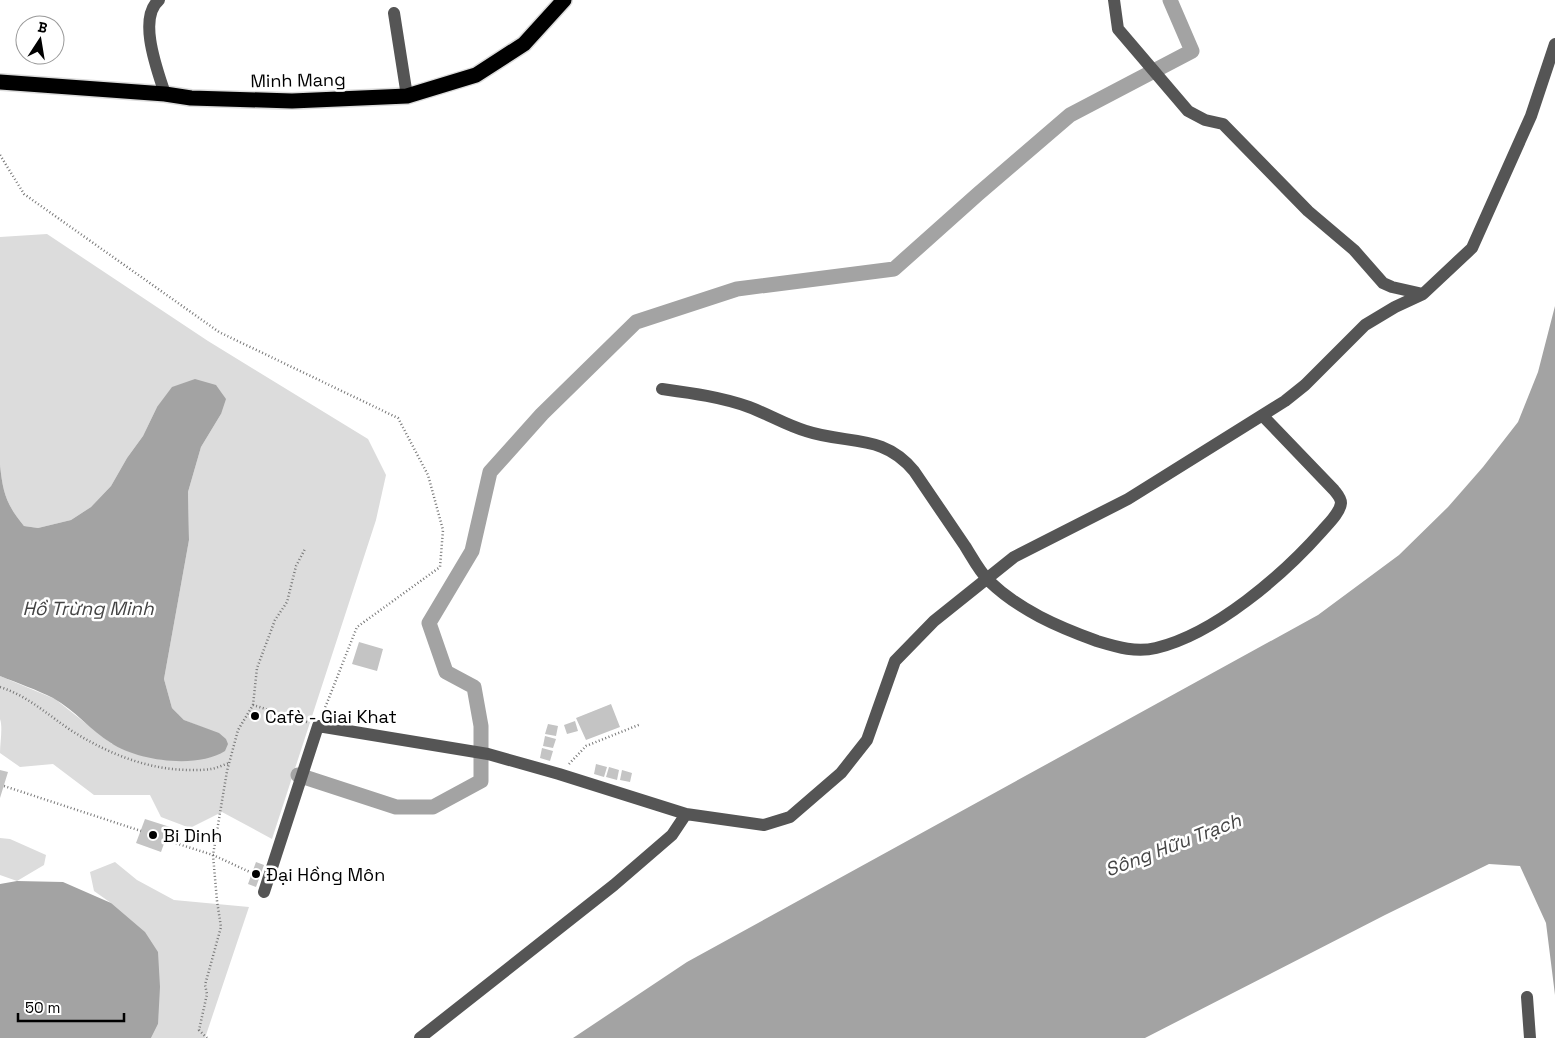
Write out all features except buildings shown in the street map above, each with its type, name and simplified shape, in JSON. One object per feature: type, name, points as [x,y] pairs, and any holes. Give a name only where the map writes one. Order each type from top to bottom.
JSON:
[{"type":"highway","name":"Minh Mang","points":[[0,82],[165,94],[191,98],[292,101],[407,96],[476,75],[524,44],[564,0]]},
{"type":"street","points":[[159,0],[151,11],[150,33],[153,54],[165,94]]},
{"type":"street","points":[[1114,0],[1117,25],[1121,32],[1188,111],[1205,120],[1223,124],[1308,211],[1354,250],[1383,283],[1423,294]]},
{"type":"street","points":[[394,13],[407,96]]},
{"type":"street","points":[[264,892],[318,726],[488,754],[686,814],[764,825],[790,816],[841,773],[867,740],[894,661],[934,621],[1014,557],[1128,499],[1263,416],[1305,385],[1365,325],[1395,307],[1423,294],[1472,248],[1531,116],[1555,44]]},
{"type":"street","points":[[662,389],[705,395],[739,404],[806,432],[873,444],[896,452],[906,460],[914,471],[987,579],[1014,602],[1068,630],[1132,650],[1157,648],[1182,639],[1208,625],[1262,590],[1312,543],[1332,520],[1341,504],[1340,498],[1334,490],[1263,416]]},
{"type":"street","points":[[420,1038],[614,886],[672,835],[686,814]]},
{"type":"street","points":[[1527,997],[1530,1038]]},
{"type":"path","points":[[0,155],[24,194],[219,332],[398,418],[428,475],[443,530],[440,567],[357,627],[318,726],[254,705]]},
{"type":"path","points":[[207,1038],[199,1030],[207,994],[204,985],[222,927],[217,901],[213,855],[227,772],[238,730],[254,705],[257,668],[275,620],[287,602],[296,566],[305,549]]},
{"type":"path","points":[[0,687],[11,690],[40,707],[71,730],[106,750],[140,764],[181,770],[210,769],[229,763]]},
{"type":"path","points":[[559,774],[586,746],[641,724]]},
{"type":"path","points":[[4,786],[141,831]]},
{"type":"path","points":[[166,840],[213,855],[252,873]]},
{"type":"shaded area","points":[[47,234],[208,341],[368,439],[386,475],[376,520],[272,839],[222,812],[190,828],[161,817],[150,795],[94,795],[53,764],[20,767],[0,753],[0,676],[55,699],[112,744],[219,734],[184,720],[172,708],[164,679],[189,540],[188,492],[201,447],[221,414],[157,407],[143,436],[127,458],[111,486],[91,507],[71,520],[38,528],[24,526],[6,498],[0,465],[0,237]]},
{"type":"shaded area","points":[[0,838],[10,839],[46,855],[44,865],[17,881],[0,875]]},
{"type":"shaded area","points":[[115,862],[137,880],[174,900],[249,907],[205,1038],[151,1038],[158,1024],[111,903],[94,891],[90,872]]},
{"type":"water","name":"Sông Hữu Trạch","points":[[1555,306],[1555,995],[1546,923],[1520,866],[1489,864],[1145,1038],[573,1038],[687,962],[1318,615],[1399,555],[1448,507],[1483,467],[1518,422],[1538,372]]},
{"type":"water","name":"Hồ Trừng Minh","points":[[195,379],[216,385],[226,399],[221,414],[201,447],[188,492],[189,540],[164,679],[172,708],[184,720],[219,733],[226,739],[228,744],[225,751],[213,757],[184,761],[152,758],[123,749],[104,738],[69,708],[53,698],[0,676],[0,465],[6,498],[24,526],[38,528],[71,520],[91,507],[111,486],[127,458],[143,436],[157,407],[172,387]]},
{"type":"water","points":[[17,881],[63,882],[111,903],[145,932],[158,952],[160,987],[158,1024],[151,1038],[0,1038],[0,884]]},
{"type":"waterway","points":[[298,775],[396,807],[433,807],[481,781],[481,726],[474,687],[446,672],[429,623],[472,551],[490,472],[542,414],[636,322],[737,289],[894,269],[1070,115],[1192,51],[1170,0]]},
{"type":"place","name":"Cafè - Giai Khat","points":[[255,716]]},
{"type":"place","name":"Bi Dinh","points":[[153,835]]},
{"type":"place","name":"Đại Hồng Môn","points":[[256,874]]}]
